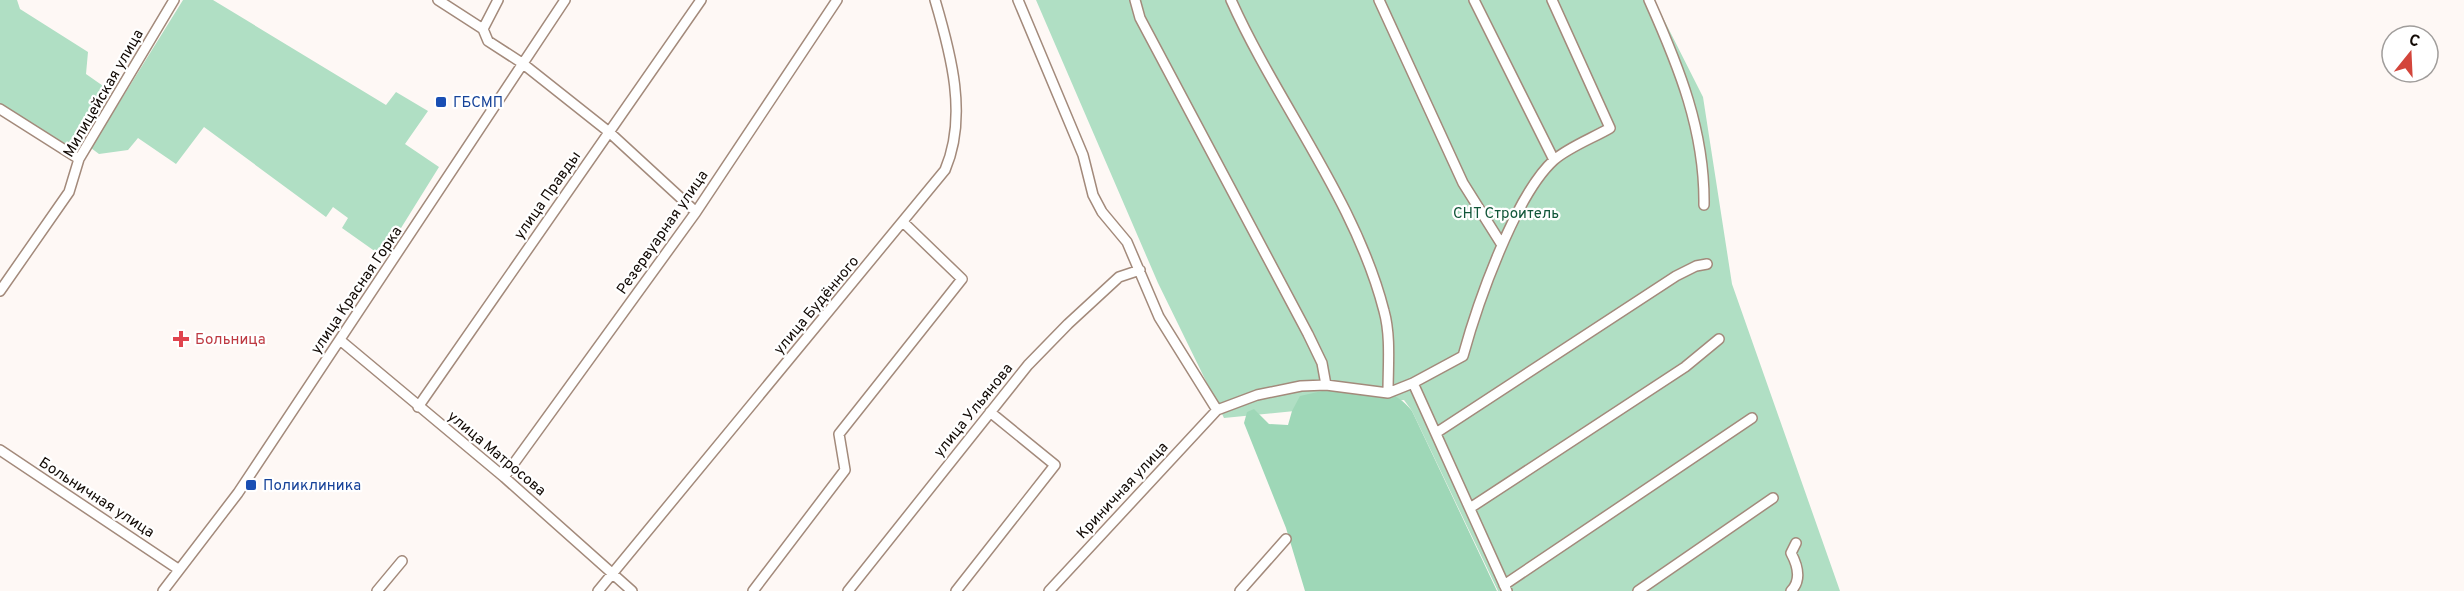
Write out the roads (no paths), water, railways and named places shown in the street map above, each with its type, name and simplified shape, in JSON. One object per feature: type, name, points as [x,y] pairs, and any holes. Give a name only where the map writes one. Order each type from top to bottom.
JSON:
[{"type":"street","name":"Милицейская улица","points":[[0,291],[69,192],[79,159],[174,0]]},
{"type":"street","points":[[438,0],[483,29],[488,40],[522,63],[609,132],[696,212]]},
{"type":"street","points":[[483,29],[498,0]]},
{"type":"street","name":"улица Красная Горка","points":[[163,591],[238,493],[566,0]]},
{"type":"street","name":"улица Правды","points":[[418,406],[701,0]]},
{"type":"street","name":"Резервуарная улица","points":[[504,477],[696,212],[837,0]]},
{"type":"street","name":"улица Будённого","points":[[598,591],[904,223],[945,170],[954,150],[955,83],[935,0]]},
{"type":"street","points":[[1018,0],[1083,155],[1093,195],[1102,212],[1127,242],[1159,317],[1217,410],[1231,403],[1283,388],[1326,385],[1388,393],[1413,383],[1463,356],[1502,245],[1524,200],[1554,160],[1610,128],[1552,0]]},
{"type":"street","points":[[1135,0],[1140,18],[1308,334],[1322,363],[1326,385]]},
{"type":"street","points":[[1231,0],[1341,203],[1365,258],[1385,312],[1388,393]]},
{"type":"street","points":[[1379,0],[1463,183],[1502,245]]},
{"type":"street","points":[[1474,0],[1554,160]]},
{"type":"street","points":[[1649,0],[1691,104],[1701,154],[1704,205]]},
{"type":"street","points":[[0,109],[79,159]]},
{"type":"street","points":[[753,591],[845,470],[839,434],[962,279],[904,223]]},
{"type":"street","points":[[1436,433],[1676,276],[1696,266],[1707,264]]},
{"type":"street","name":"улица Ульянова","points":[[848,591],[990,412],[1068,324],[1119,277],[1140,270]]},
{"type":"street","points":[[1470,508],[1685,367],[1719,339]]},
{"type":"street","name":"улица Матросова","points":[[340,340],[504,477],[632,591]]},
{"type":"street","points":[[1413,383],[1506,588],[1752,418]]},
{"type":"street","name":"Криничная улица","points":[[1049,591],[1217,410]]},
{"type":"street","points":[[956,591],[1055,465],[990,412]]},
{"type":"street","name":"Больничная улица","points":[[0,450],[178,569]]},
{"type":"street","points":[[1638,591],[1773,498]]},
{"type":"street","points":[[1240,591],[1286,539]]},
{"type":"street","points":[[1791,591],[1796,585],[1798,575],[1791,553],[1796,543]]},
{"type":"street","points":[[377,591],[402,561]]},
{"type":"place","name":"ГБСМП","points":[[441,102]]},
{"type":"place","name":"Больница","points":[[181,339]]},
{"type":"place","name":"Поликлиника","points":[[251,485]]},
{"type":"park label","name":"СНТ Строитель","points":[[1506,213]]}]
